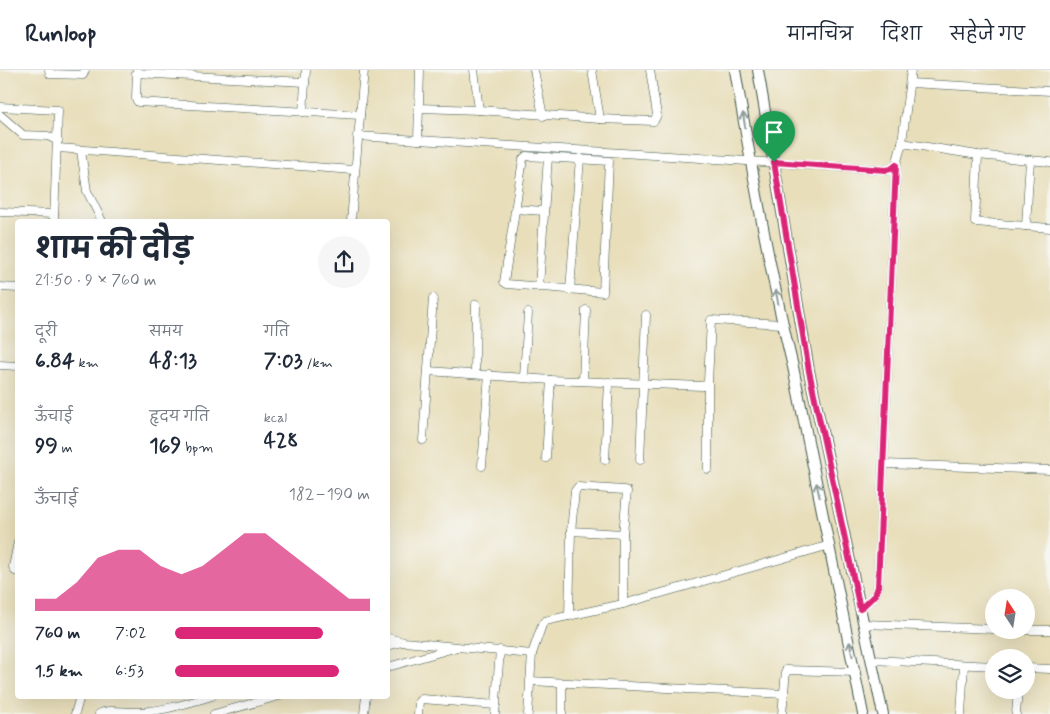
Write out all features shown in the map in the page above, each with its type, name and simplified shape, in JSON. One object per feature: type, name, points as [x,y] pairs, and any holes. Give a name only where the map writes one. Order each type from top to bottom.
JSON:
[{"type":"main road","points":[[735,70],[750,162],[782,324],[795,376],[863,714]]},
{"type":"main road","points":[[758,70],[809,371],[883,714]]},
{"type":"street","points":[[49,70],[50,74],[83,75],[85,70]]},
{"type":"street","points":[[303,112],[306,70]]},
{"type":"street","points":[[351,219],[364,70]]},
{"type":"street","points":[[418,140],[420,70]]},
{"type":"street","points":[[474,70],[480,110]]},
{"type":"street","points":[[534,70],[544,116]]},
{"type":"street","points":[[592,70],[600,119]]},
{"type":"street","points":[[419,108],[651,121],[656,119],[650,70]]},
{"type":"street","points":[[860,609],[875,595],[878,587],[896,165],[902,143],[911,70]]},
{"type":"street","points":[[305,82],[137,71],[136,99],[138,102],[360,115]]},
{"type":"street","points":[[910,83],[1050,91]]},
{"type":"street","points":[[0,107],[57,110],[58,145],[54,218],[0,212]]},
{"type":"street","points":[[0,115],[23,135],[48,136],[58,145],[80,151],[354,170]]},
{"type":"street","points":[[357,136],[594,155],[774,162],[886,170],[896,165]]},
{"type":"street","points":[[902,143],[978,155],[1050,162]]},
{"type":"street","points":[[80,151],[87,192],[101,219]]},
{"type":"street","points":[[594,155],[610,162],[603,292],[507,284],[504,282],[523,159],[526,156],[580,158],[594,155]]},
{"type":"street","points":[[978,155],[975,222],[1050,228]]},
{"type":"street","points":[[538,287],[548,156]]},
{"type":"street","points":[[570,290],[580,158]]},
{"type":"street","points":[[1026,226],[1030,160]]},
{"type":"street","points":[[515,209],[544,211]]},
{"type":"street","points":[[0,287],[15,288]]},
{"type":"street","points":[[423,440],[433,298]]},
{"type":"street","points":[[476,304],[476,374]]},
{"type":"street","points":[[583,381],[586,310]]},
{"type":"street","points":[[524,377],[528,313]]},
{"type":"street","points":[[640,460],[646,315]]},
{"type":"street","points":[[708,469],[708,384],[711,320],[782,324]]},
{"type":"street","points":[[0,365],[15,366]]},
{"type":"street","points":[[429,371],[551,380],[702,386],[708,384]]},
{"type":"street","points":[[482,466],[490,374]]},
{"type":"street","points":[[546,458],[551,380]]},
{"type":"street","points":[[605,460],[609,382]]},
{"type":"street","points":[[884,464],[1050,470]]},
{"type":"street","points":[[569,616],[571,531],[576,487],[626,490],[622,604]]},
{"type":"street","points":[[571,531],[623,534]]},
{"type":"street","points":[[528,714],[532,654],[544,622],[622,604],[830,545]]},
{"type":"street","points":[[15,557],[13,567],[15,571]]},
{"type":"street","points":[[864,624],[985,628]]},
{"type":"street","points":[[1035,630],[1050,630]]},
{"type":"street","points":[[390,638],[404,642],[532,654]]},
{"type":"street","points":[[390,646],[404,642]]},
{"type":"street","points":[[390,665],[461,646]]},
{"type":"street","points":[[495,714],[500,650]]},
{"type":"street","points":[[872,660],[985,666]]},
{"type":"street","points":[[961,714],[964,665]]},
{"type":"street","points":[[1035,668],[1050,669]]},
{"type":"street","points":[[782,714],[787,670],[856,672]]},
{"type":"street","points":[[530,681],[784,694]]},
{"type":"street","points":[[562,683],[562,714]]},
{"type":"street","points":[[75,714],[79,699]]},
{"type":"street","points":[[99,714],[171,708],[202,699]]},
{"type":"street","points":[[214,714],[268,699]]},
{"type":"street","points":[[364,714],[366,699]]},
{"type":"street","points":[[418,714],[420,700],[422,699],[496,705]]},
{"type":"street","points":[[1016,714],[1017,699]]},
{"type":"street","points":[[150,711],[163,714]]},
{"type":"route","points":[[774,162],[886,170],[896,165],[878,587],[875,595],[860,609],[809,371],[774,162]]}]
